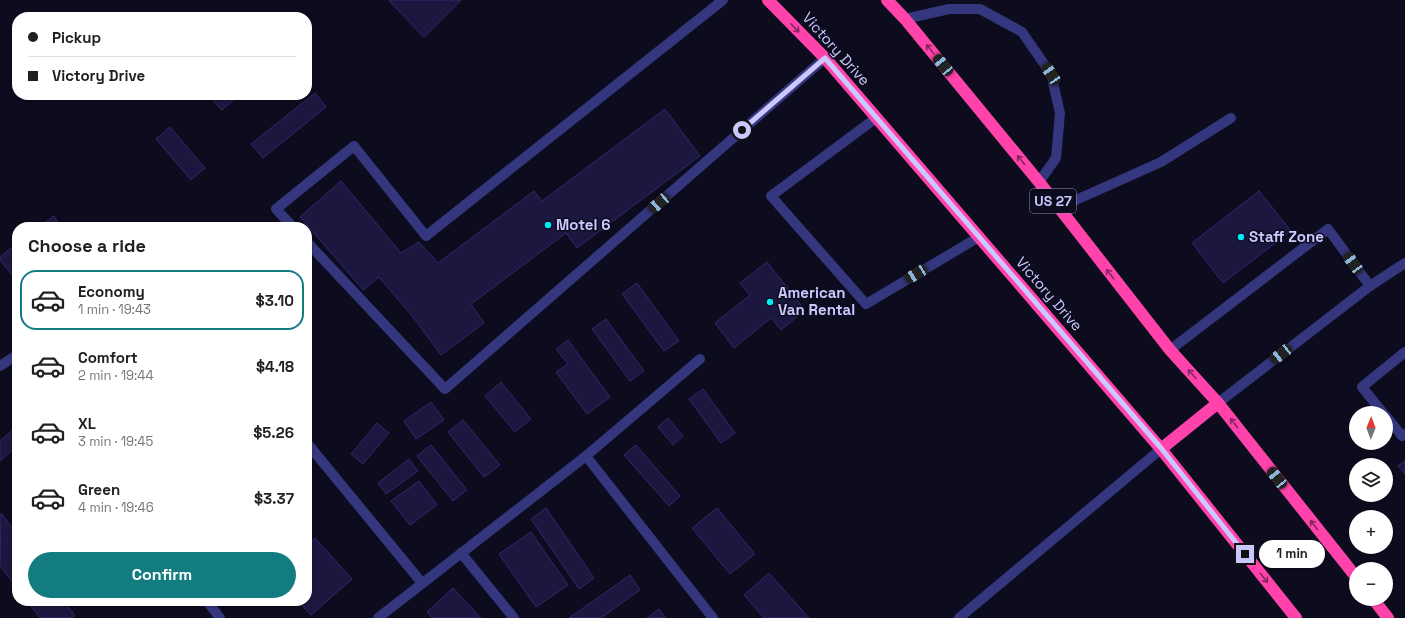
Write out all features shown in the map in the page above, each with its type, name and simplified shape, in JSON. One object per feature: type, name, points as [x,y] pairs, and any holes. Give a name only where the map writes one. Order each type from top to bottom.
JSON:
[{"type":"highway","name":"Victory Drive","points":[[768,0],[825,58],[1161,448],[1296,618]]},
{"type":"highway","name":"US 27","points":[[887,0],[905,19],[1039,182],[1170,350],[1218,403],[1349,568]]},
{"type":"highway","points":[[1161,448],[1218,403]]},
{"type":"highway","points":[[1379,606],[1388,618]]},
{"type":"street","points":[[288,222],[276,209],[354,146],[426,236],[723,0]]},
{"type":"street","points":[[905,19],[950,9],[980,9],[1022,32],[1051,74],[1060,114],[1056,158],[1039,182]]},
{"type":"street","points":[[312,247],[445,389],[825,58]]},
{"type":"street","points":[[876,118],[771,196],[866,304],[979,237]]},
{"type":"street","points":[[1058,208],[1161,162],[1231,118]]},
{"type":"street","points":[[1170,350],[1328,229],[1370,286]]},
{"type":"street","points":[[1218,403],[1370,286],[1405,263]]},
{"type":"street","points":[[1378,406],[1362,387],[1405,352]]},
{"type":"street","points":[[0,366],[12,358]]},
{"type":"street","points":[[378,618],[586,456],[700,359]]},
{"type":"street","points":[[1393,425],[1402,436],[1405,434]]},
{"type":"street","points":[[959,618],[1161,448]]},
{"type":"street","points":[[312,449],[422,583]]},
{"type":"street","points":[[586,456],[713,618]]},
{"type":"street","points":[[461,553],[514,618]]},
{"type":"street","points":[[211,606],[220,618]]},
{"type":"building","points":[[461,0],[424,37],[389,1]]},
{"type":"building","points":[[315,93],[326,107],[263,158],[251,144],[306,100],[312,100],[312,95]]},
{"type":"building","points":[[213,100],[233,100],[222,110]]},
{"type":"building","name":"Motel 6","points":[[665,109],[700,156],[577,248],[566,233],[471,304],[484,323],[441,355],[413,317],[379,277],[363,290],[312,231],[312,222],[304,222],[300,217],[341,181],[401,253],[419,242],[438,263],[534,191],[542,201]]},
{"type":"building","points":[[170,127],[205,168],[191,180],[156,139]]},
{"type":"building","name":"Staff Zone","points":[[1259,191],[1291,231],[1223,283],[1192,243]]},
{"type":"building","points":[[54,216],[58,222],[46,222]]},
{"type":"building","points":[[11,248],[12,249],[12,275],[0,260],[0,257]]},
{"type":"building","name":"American Van Rental","points":[[767,262],[805,310],[781,330],[771,318],[734,348],[715,323],[750,295],[740,283]]},
{"type":"building","points":[[637,283],[679,341],[664,351],[622,294]]},
{"type":"building","points":[[606,319],[644,371],[630,381],[592,329]]},
{"type":"building","points":[[568,340],[610,397],[587,414],[556,372],[568,364],[556,349]]},
{"type":"building","points":[[501,382],[531,419],[515,432],[485,396]]},
{"type":"building","points":[[703,389],[735,433],[721,443],[689,399]]},
{"type":"building","points":[[431,402],[444,420],[416,439],[404,421]]},
{"type":"building","points":[[668,418],[683,436],[673,445],[658,427]]},
{"type":"building","points":[[463,420],[500,465],[484,477],[448,432]]},
{"type":"building","points":[[377,423],[389,433],[363,464],[351,454]]},
{"type":"building","points":[[12,430],[12,450],[0,461],[0,441]]},
{"type":"building","points":[[431,445],[467,490],[453,501],[417,456]]},
{"type":"building","points":[[636,445],[680,496],[669,506],[624,455]]},
{"type":"building","points":[[409,459],[418,471],[386,494],[378,483]]},
{"type":"building","points":[[1405,461],[1405,474],[1398,466]]},
{"type":"building","points":[[419,481],[437,505],[410,525],[391,501]]},
{"type":"building","points":[[546,508],[594,578],[579,589],[531,519]]},
{"type":"building","points":[[717,508],[755,554],[730,574],[692,528]]},
{"type":"building","points":[[1,513],[12,527],[12,581],[0,566]]},
{"type":"building","points":[[531,532],[568,585],[536,607],[499,554]]},
{"type":"building","points":[[315,538],[352,579],[311,615],[303,606],[312,606],[312,541]]},
{"type":"building","points":[[769,573],[809,618],[764,618],[744,595]]},
{"type":"building","points":[[630,575],[640,590],[601,618],[569,618]]},
{"type":"building","points":[[453,588],[481,618],[432,618],[427,612]]},
{"type":"building","points":[[31,606],[68,606],[75,616],[72,618],[40,618]]},
{"type":"building","points":[[659,609],[666,618],[647,618]]},
{"type":"place","name":"Motel 6","points":[[548,225]]},
{"type":"place","name":"Staff Zone","points":[[1241,237]]},
{"type":"place","name":"American Van Rental","points":[[770,302]]},
{"type":"route","points":[[742,130],[825,58],[1161,448],[1245,554]]}]
